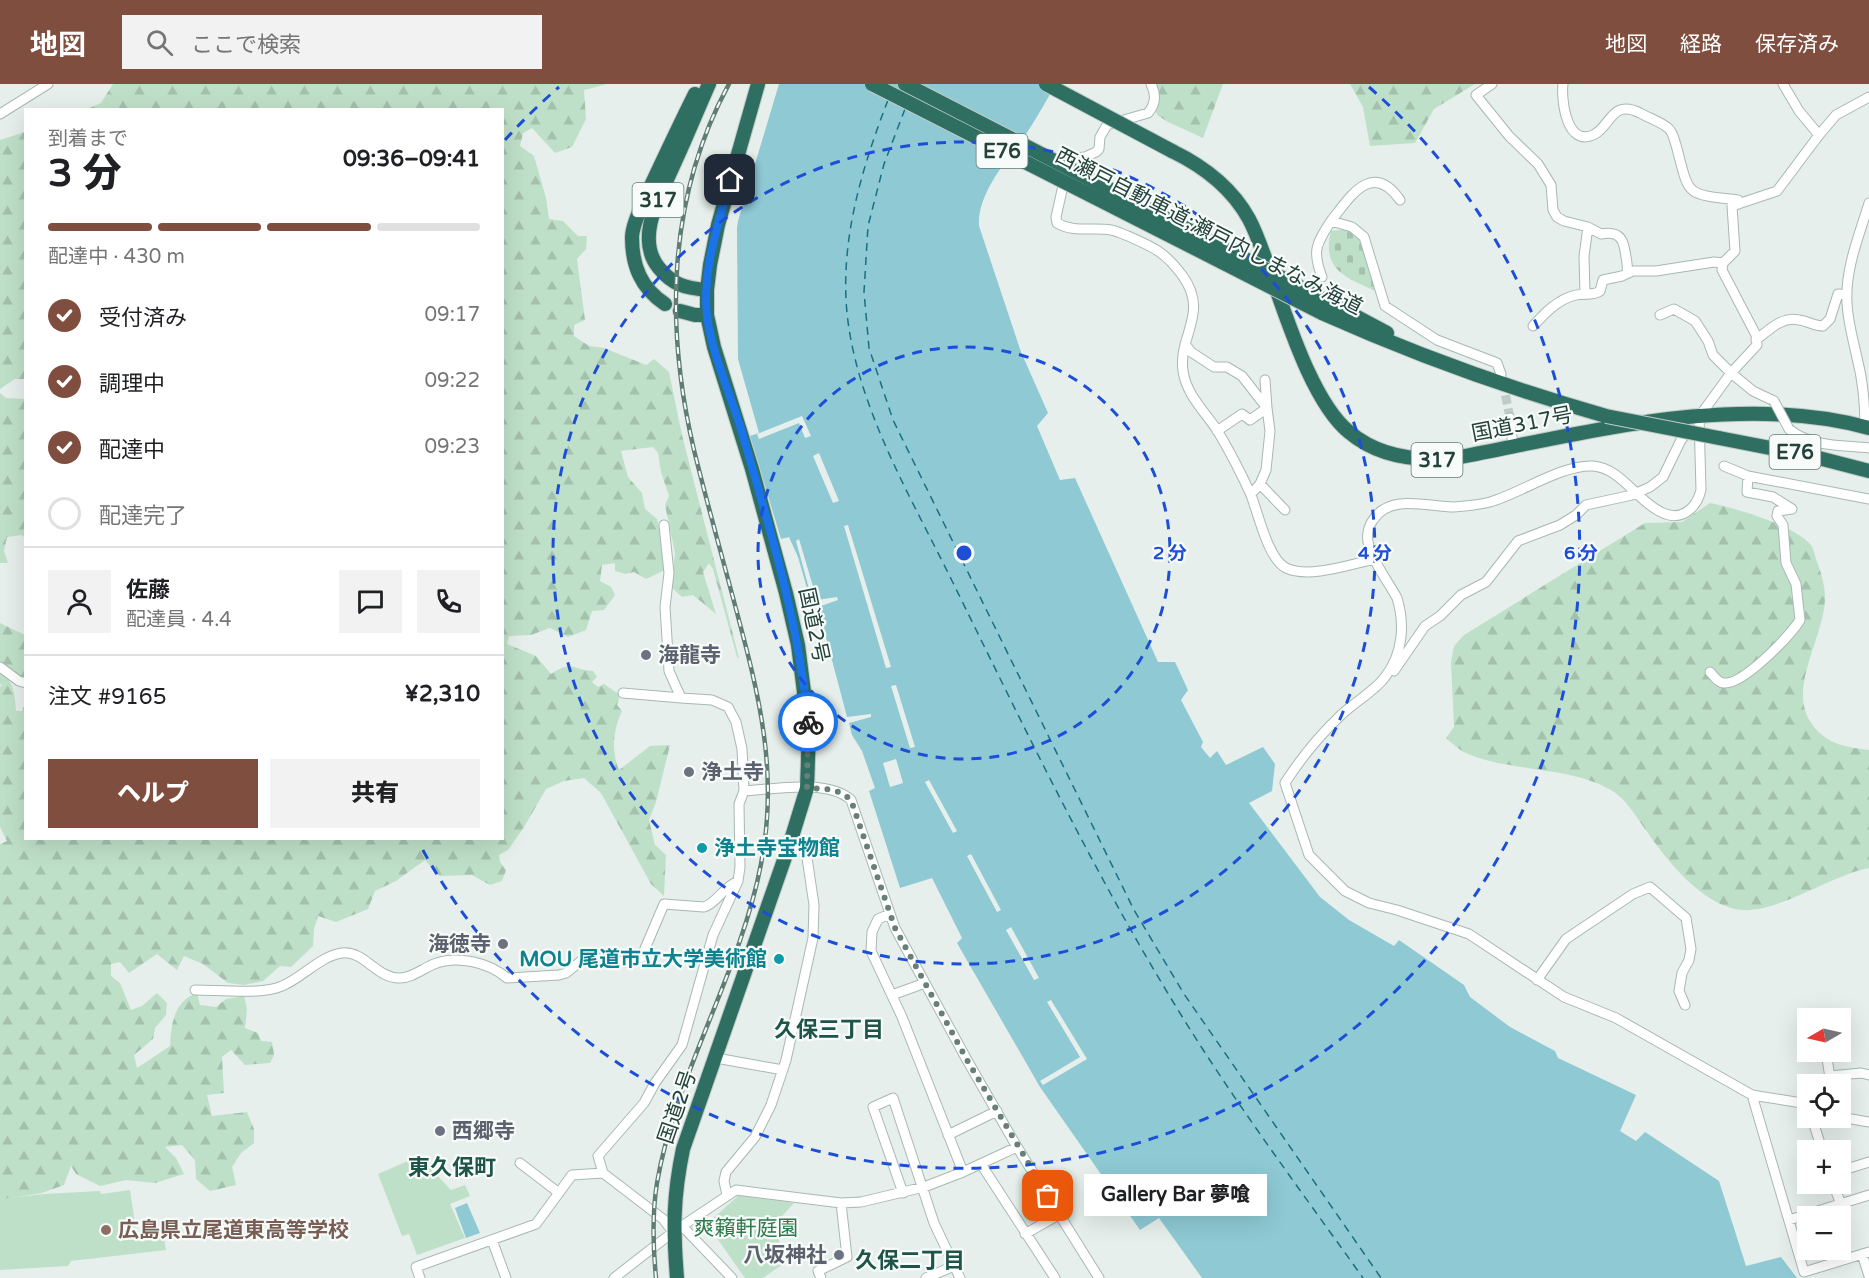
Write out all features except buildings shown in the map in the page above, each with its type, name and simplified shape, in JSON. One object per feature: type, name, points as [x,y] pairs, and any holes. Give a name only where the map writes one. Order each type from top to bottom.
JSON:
[{"type":"highway","name":"317","points":[[665,304],[644,287],[638,274],[632,236],[637,217],[700,84]]},
{"type":"highway","name":"317","points":[[707,290],[694,289],[671,281],[654,262],[649,241],[655,208],[709,84]]},
{"type":"highway","name":"国道2号","points":[[677,1278],[676,1183],[683,1149],[807,788],[809,731],[798,645],[756,481],[714,347],[707,315],[707,290],[718,225],[758,84]]},
{"type":"highway","name":"西瀬戸自動車道;瀬戸内しまなみ海道","points":[[872,84],[1324,306]]},
{"type":"highway","name":"西瀬戸自動車道;瀬戸内しまなみ海道","points":[[905,84],[1394,345],[1526,393],[1606,416],[1799,453],[1869,471]]},
{"type":"highway","name":"国道317号","points":[[1046,84],[1172,151],[1213,176],[1249,219],[1316,388],[1338,422],[1369,446],[1410,459],[1449,459],[1647,421],[1752,414],[1824,420],[1867,428]]},
{"type":"highway","points":[[680,311],[707,315]]},
{"type":"street","points":[[0,114],[48,84]]},
{"type":"street","points":[[1151,84],[1155,97],[1148,113],[1107,125],[1100,137],[1099,149],[1096,152],[1085,157],[1069,159],[1056,217],[1057,223],[1089,231],[1112,230],[1147,244],[1165,255],[1185,279],[1192,297],[1193,322],[1182,360],[1186,384],[1217,431],[1251,494],[1277,562],[1284,567],[1298,571],[1316,571],[1375,560]]},
{"type":"street","points":[[1492,84],[1476,95],[1509,136],[1542,171],[1551,185],[1553,210],[1557,217],[1588,227],[1601,234],[1610,232],[1617,235],[1624,241],[1627,272]]},
{"type":"street","points":[[1563,84],[1562,96],[1569,124],[1574,132],[1585,136],[1593,135],[1599,132],[1609,117],[1617,112],[1633,110],[1670,129],[1674,136],[1685,180],[1691,189],[1698,195],[1738,200],[1739,204]]},
{"type":"street","points":[[1783,84],[1799,111],[1819,135]]},
{"type":"street","points":[[1385,678],[1391,677],[1425,626],[1440,616],[1461,595],[1486,582],[1518,541],[1560,525],[1576,515],[1586,505],[1632,495],[1650,487],[1663,477],[1681,440],[1731,373],[1757,345],[1756,335],[1722,270],[1723,263],[1735,251],[1732,206],[1777,192],[1836,115],[1868,99]]},
{"type":"street","points":[[1322,278],[1315,252],[1320,238],[1354,192],[1362,185],[1371,182],[1385,184],[1400,200]]},
{"type":"street","points":[[1867,428],[1866,402],[1849,329],[1847,295],[1849,272],[1869,203]]},
{"type":"street","points":[[1331,221],[1353,227],[1364,237],[1385,306],[1437,340],[1497,363],[1501,374]]},
{"type":"street","points":[[1585,294],[1584,256],[1588,227]]},
{"type":"street","points":[[1533,326],[1545,313],[1565,298],[1595,294],[1600,291],[1603,280],[1622,276],[1627,272],[1656,271],[1714,262],[1723,263]]},
{"type":"street","points":[[1756,340],[1788,319],[1823,326],[1830,320],[1838,294],[1847,295]]},
{"type":"street","points":[[1660,315],[1674,309],[1695,321],[1708,341],[1713,355],[1753,391],[1774,401],[1789,429],[1798,437],[1810,441],[1869,448]]},
{"type":"street","points":[[1185,344],[1191,352],[1214,367],[1227,366],[1242,376],[1267,408]]},
{"type":"street","points":[[1251,494],[1260,484],[1266,470],[1270,431],[1265,380]]},
{"type":"street","points":[[1217,431],[1242,414],[1250,420],[1267,408]]},
{"type":"street","points":[[1699,417],[1697,429],[1701,490],[1692,509],[1683,515],[1673,516],[1661,512],[1609,472],[1592,466],[1574,469],[1496,500],[1475,505],[1453,507],[1402,503],[1381,510],[1370,524],[1367,536],[1368,546],[1397,598],[1402,636],[1399,646],[1385,678],[1321,734],[1285,783],[1309,855],[1345,891],[1369,903],[1469,934],[1564,997],[1616,1018],[1752,1095],[1797,1102]]},
{"type":"street","points":[[1509,418],[1514,447]]},
{"type":"street","points":[[1724,466],[1748,476],[1869,499]]},
{"type":"street","points":[[1710,672],[1724,684],[1735,681],[1764,660],[1800,620],[1796,584],[1786,563],[1783,525],[1777,516],[1778,512],[1792,509],[1773,497],[1747,492],[1748,476]]},
{"type":"street","points":[[1260,484],[1285,510]]},
{"type":"street","points":[[664,525],[669,573],[665,607],[669,671],[681,698]]},
{"type":"street","points":[[0,668],[24,682]]},
{"type":"street","points":[[623,693],[712,700],[728,707],[736,722],[742,749],[744,790],[739,804],[741,867],[738,881],[713,935],[682,1045],[644,1103],[598,1156],[603,1173],[677,1229],[732,1278]]},
{"type":"street","points":[[744,790],[807,788],[833,790],[843,793],[851,800],[895,928],[1017,1147],[1099,1278]]},
{"type":"street","points":[[727,1195],[724,1181],[726,1172],[755,1137],[771,1105],[783,1070],[813,938],[814,905],[806,851],[791,840]]},
{"type":"street","points":[[195,990],[237,992],[277,988],[341,953],[353,953],[387,976],[400,978],[410,976],[436,963],[457,960],[495,968],[507,978],[559,975],[586,957],[633,962],[641,958],[664,904],[704,907],[710,905],[727,886],[738,881]]},
{"type":"street","points":[[1537,980],[1566,939],[1633,894],[1650,887],[1686,918],[1691,949],[1689,960],[1682,973],[1679,991],[1685,1005]]},
{"type":"street","points":[[890,914],[878,919],[872,932],[871,951],[892,995],[963,1172]]},
{"type":"street","points":[[892,995],[925,983]]},
{"type":"street","points":[[716,1058],[783,1070]]},
{"type":"street","points":[[1851,1075],[1861,1073],[1869,1075]]},
{"type":"street","points":[[1752,1095],[1804,1272],[1865,1253],[1869,1276]]},
{"type":"street","points":[[903,1193],[873,1107],[893,1098],[934,1223],[960,1278]]},
{"type":"street","points":[[948,1135],[997,1111]]},
{"type":"street","points":[[1851,1120],[1869,1124]]},
{"type":"street","points":[[614,1278],[677,1229],[727,1195],[740,1190],[841,1203],[861,1202],[924,1187],[1017,1147]]},
{"type":"street","points":[[1851,1168],[1869,1162]]},
{"type":"street","points":[[520,1163],[559,1193]]},
{"type":"street","points":[[981,1164],[1055,1278]]},
{"type":"street","points":[[420,1278],[416,1266],[536,1224],[572,1175],[603,1173]]},
{"type":"street","points":[[1837,1194],[1841,1204]]},
{"type":"street","points":[[1789,1220],[1869,1195]]},
{"type":"street","points":[[821,1278],[818,1271],[848,1257],[841,1203]]},
{"type":"street","points":[[1025,1234],[1060,1214]]},
{"type":"street","points":[[492,1240],[506,1278]]},
{"type":"street","points":[[926,1278],[954,1266]]},
{"type":"green space","points":[[113,84],[607,84],[584,90],[586,119],[572,147],[555,153],[532,128],[523,133],[520,146],[534,156],[546,198],[549,219],[563,221],[578,236],[587,236],[586,249],[577,259],[585,320],[574,325],[574,336],[589,346],[604,348],[646,365],[654,359],[669,372],[682,435],[739,658],[713,569],[709,563],[703,572],[716,614],[693,595],[682,597],[671,587],[675,553],[665,505],[669,496],[661,472],[658,453],[653,447],[621,451],[628,477],[642,493],[645,509],[657,519],[664,547],[663,571],[646,579],[634,572],[625,574],[615,571],[615,563],[602,565],[600,581],[611,587],[615,595],[604,610],[592,611],[586,630],[568,637],[550,628],[531,635],[509,636],[507,644],[536,656],[551,674],[564,667],[593,671],[597,677],[592,682],[598,687],[604,684],[620,695],[617,705],[622,711],[614,740],[616,763],[619,770],[650,746],[670,745],[656,802],[649,820],[655,845],[666,855],[664,896],[651,884],[601,793],[584,778],[564,781],[546,789],[508,850],[499,855],[500,862],[506,870],[502,881],[490,885],[472,875],[439,876],[425,860],[396,881],[375,891],[368,909],[336,922],[318,916],[314,929],[313,946],[291,967],[280,966],[263,981],[244,985],[228,983],[203,964],[184,956],[177,970],[157,954],[129,973],[120,962],[111,964],[111,976],[120,983],[131,1010],[142,1006],[157,993],[167,1003],[166,1015],[155,1028],[153,1039],[134,1055],[137,1068],[170,1046],[175,1014],[183,1002],[197,993],[200,1005],[216,1007],[226,999],[244,996],[247,1009],[245,1028],[258,1033],[261,1041],[272,1042],[274,1055],[270,1063],[245,1065],[231,1050],[222,1057],[224,1093],[207,1095],[212,1116],[247,1112],[254,1129],[254,1143],[241,1153],[232,1167],[236,1185],[210,1191],[196,1179],[195,1160],[182,1145],[165,1147],[176,1158],[184,1174],[155,1183],[126,1180],[100,1186],[76,1174],[71,1166],[64,1185],[42,1193],[0,1200],[0,844],[7,841],[0,827],[0,687],[2,685],[0,684],[0,672],[13,689],[16,711],[22,711],[24,706],[24,840],[504,840],[504,108],[89,108],[101,103]]},
{"type":"green space","points":[[1150,84],[1223,84],[1203,138],[1157,115]]},
{"type":"green space","points":[[1350,84],[1475,84],[1434,109],[1415,143],[1370,146],[1363,107]]},
{"type":"green space","points":[[24,132],[24,379],[15,379],[0,389],[0,140]]},
{"type":"green space","points":[[1349,229],[1361,239],[1375,291],[1346,276],[1333,263],[1329,244],[1331,231]]},
{"type":"green space","points":[[0,393],[6,398],[24,399],[24,537],[22,535],[7,537],[4,551],[8,563],[0,563]]},
{"type":"green space","points":[[1710,503],[1778,524],[1811,545],[1821,575],[1825,597],[1820,628],[1805,677],[1804,707],[1816,729],[1828,739],[1843,746],[1869,750],[1869,868],[1837,878],[1767,907],[1750,910],[1722,905],[1686,879],[1665,856],[1626,803],[1609,789],[1576,776],[1480,758],[1462,751],[1446,738],[1454,727],[1451,662],[1454,646],[1464,635],[1645,523],[1682,522]]},
{"type":"green space","points":[[0,623],[24,635],[24,679],[0,661]]},
{"type":"green space","points":[[419,1156],[451,1190],[465,1185],[470,1196],[450,1204],[465,1238],[417,1255],[409,1234],[402,1236],[378,1174]]},
{"type":"green space","points":[[130,1190],[137,1237],[163,1233],[166,1250],[71,1261],[68,1266],[0,1270],[0,1199],[100,1191],[101,1194]]},
{"type":"green space","name":"爽籟軒庭園","points":[[740,1194],[794,1203],[774,1225],[786,1262],[763,1278],[745,1278],[707,1224]]},
{"type":"water","points":[[779,84],[1056,84],[1030,128],[989,187],[983,200],[979,226],[1021,352],[1048,413],[1037,426],[1060,480],[1075,478],[1158,662],[1175,662],[1188,690],[1181,700],[1203,742],[1201,747],[1210,758],[1217,751],[1226,765],[1263,747],[1275,764],[1272,791],[1249,803],[1320,897],[1349,920],[1394,946],[1399,940],[1464,985],[1470,997],[1510,1027],[1555,1051],[1558,1058],[1636,1095],[1620,1131],[1636,1141],[1645,1132],[1719,1181],[1746,1266],[1781,1257],[1797,1278],[1202,1278],[1159,1218],[1140,1230],[1040,1087],[957,943],[962,938],[932,878],[900,888],[869,791],[875,788],[849,723],[871,717],[871,714],[847,717],[818,607],[838,600],[837,597],[817,600],[799,539],[796,541],[810,592],[808,592],[798,557],[789,537],[781,539],[750,436],[759,433],[738,359],[737,228]]},
{"type":"water","points":[[467,1203],[480,1233],[466,1238],[455,1208]]},
{"type":"pier","points":[[802,416],[811,436],[805,438],[799,423],[759,439],[757,434]]},
{"type":"pier","points":[[819,453],[839,501],[833,503],[813,456]]},
{"type":"pier","points":[[848,525],[891,667],[886,668],[844,526]]},
{"type":"pier","points":[[896,685],[915,747],[910,748],[891,686]]},
{"type":"pier","points":[[896,759],[903,783],[890,787],[883,763]]},
{"type":"pier","points":[[929,780],[957,831],[953,833],[925,782]]},
{"type":"pier","points":[[971,854],[1001,910],[997,912],[967,856]]},
{"type":"pier","points":[[1011,927],[1039,978],[1034,980],[1006,930]]},
{"type":"pier","points":[[1051,1000],[1087,1059],[1043,1085],[1040,1081],[1080,1057],[1047,1002]]},
{"type":"ferry route","points":[[888,100],[855,204],[850,231],[846,285],[847,313],[862,385],[889,455],[1034,747],[1145,954],[1219,1075],[1363,1278]]},
{"type":"ferry route","points":[[905,109],[884,164],[868,226],[864,292],[869,348],[893,420],[1134,910],[1184,994],[1381,1278]]},
{"type":"tunnel","points":[[1503,382],[1510,418]]},
{"type":"railway","points":[[656,1278],[654,1207],[666,1142],[678,1102],[739,945],[751,905],[761,864],[768,798],[767,766],[759,703],[694,450],[685,404],[676,310],[677,264],[683,217],[693,172],[709,127],[729,84]]},
{"type":"way so far","points":[[808,722],[807,788],[833,790],[843,793],[851,800],[895,928],[967,1060],[1048,1196]]},
{"type":"place","name":"海龍寺","points":[[646,655]]},
{"type":"place","name":"浄土寺","points":[[689,772]]},
{"type":"place","name":"浄土寺宝物館","points":[[702,848]]},
{"type":"place","name":"海徳寺","points":[[503,944]]},
{"type":"place","name":"MOU 尾道市立大学美術館","points":[[779,959]]},
{"type":"place","name":"西郷寺","points":[[440,1131]]},
{"type":"place","name":"Gallery Bar 夢喰","points":[[1048,1196]]},
{"type":"place","name":"広島県立尾道東高等学校","points":[[106,1230]]},
{"type":"place","name":"八坂神社","points":[[839,1255]]},
{"type":"district","name":"久保三丁目","points":[[829,1029]]},
{"type":"district","name":"東久保町","points":[[452,1167]]},
{"type":"district","name":"久保二丁目","points":[[910,1260]]},
{"type":"route","points":[[730,180],[710,265],[707,315],[714,347],[734,405],[786,593],[805,685],[808,722]]}]
